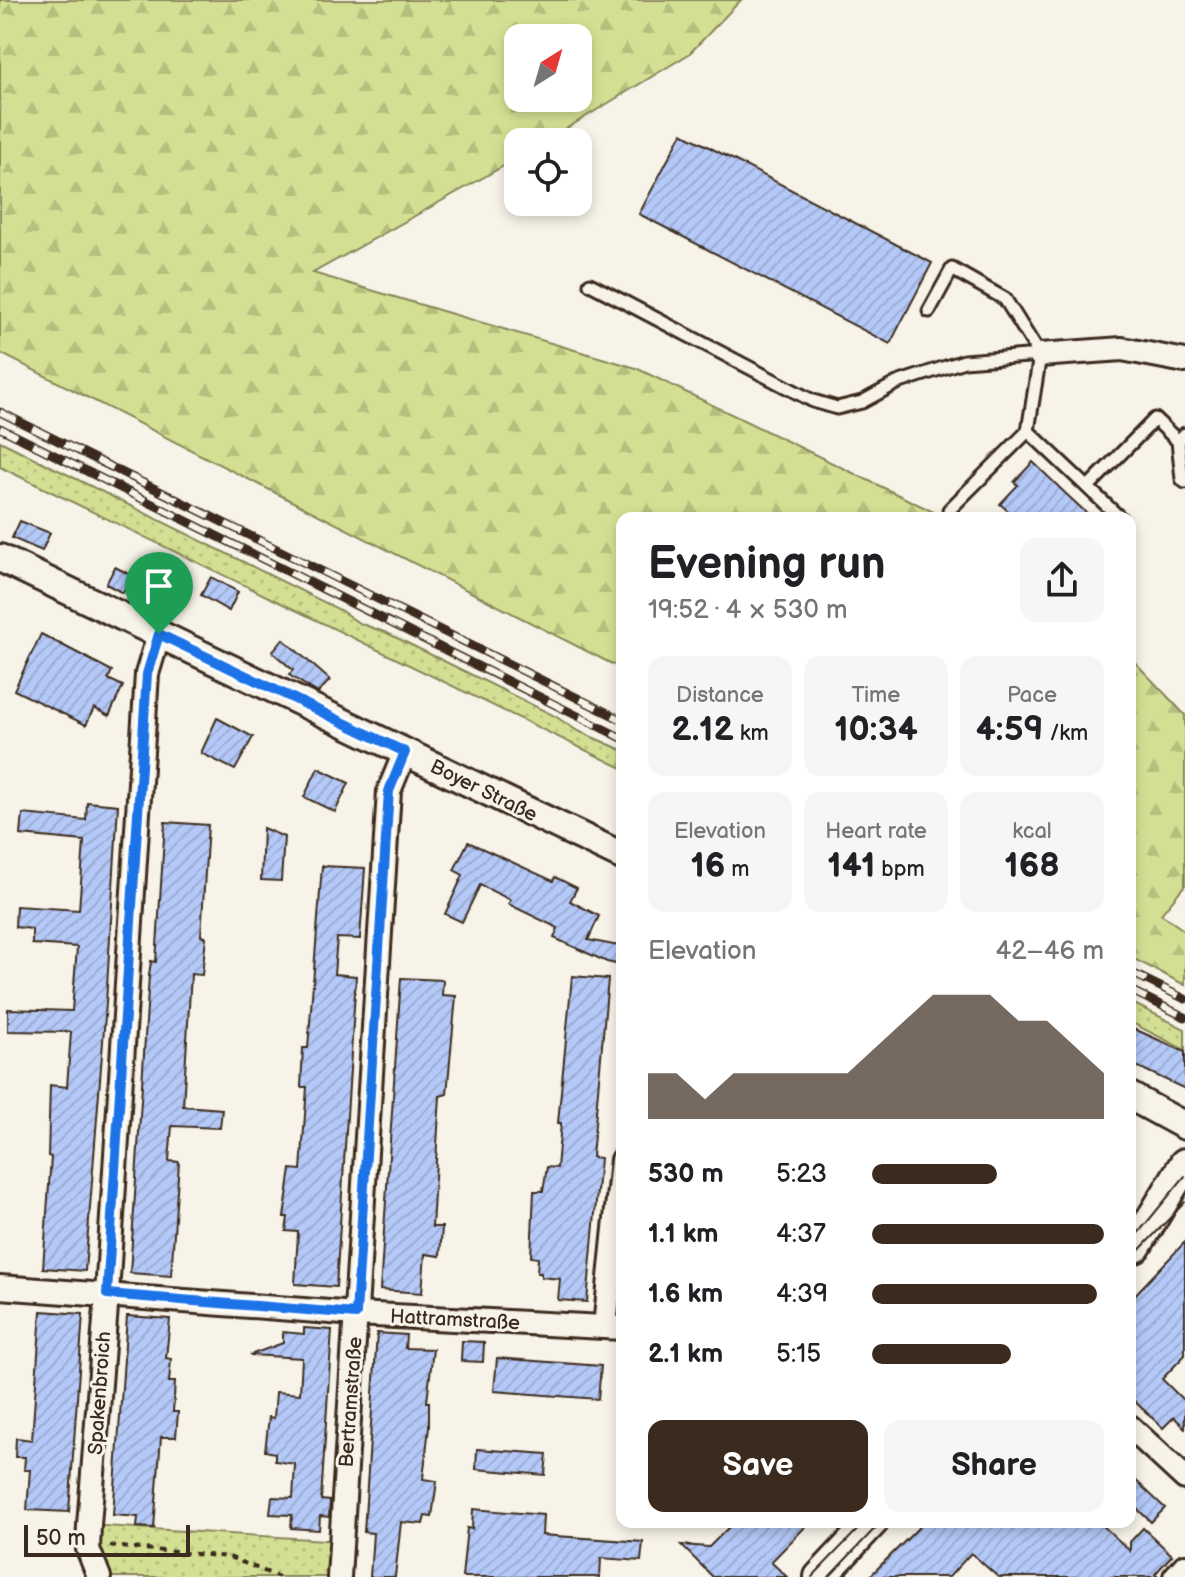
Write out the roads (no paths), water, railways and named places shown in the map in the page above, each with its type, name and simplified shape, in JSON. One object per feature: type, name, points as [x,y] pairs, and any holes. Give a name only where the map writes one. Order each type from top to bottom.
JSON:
[{"type":"main road","points":[[1136,1241],[1185,1164]]},
{"type":"main road","points":[[1136,1244],[1185,1207]]},
{"type":"main road","points":[[820,1577],[866,1528]]},
{"type":"street","points":[[1040,355],[1122,349],[1185,361]]},
{"type":"street","name":"Boyer Straße","points":[[0,558],[616,853]]},
{"type":"street","name":"Spakenbroich","points":[[99,1577],[88,1549],[147,674],[159,634]]},
{"type":"street","name":"Bertramstraße","points":[[339,1577],[389,791],[405,752]]},
{"type":"street","points":[[1136,1099],[1185,1126]]},
{"type":"street","points":[[613,1327],[616,1271]]},
{"type":"street","name":"Hattramstraße","points":[[0,1287],[356,1314],[613,1327]]},
{"type":"street","points":[[1136,1433],[1185,1478]]},
{"type":"street","points":[[1175,1577],[1185,1566]]},
{"type":"lane","points":[[929,311],[952,269],[1005,299],[1040,355],[1028,431],[949,510]]},
{"type":"lane","points":[[590,284],[813,401],[837,408],[862,402],[897,383],[964,361],[1040,355]]},
{"type":"lane","points":[[1088,487],[1155,419],[1182,438],[1182,479],[1185,482]]},
{"type":"lane","points":[[1028,431],[1114,512]]},
{"type":"tram line","points":[[1136,1236],[1185,1176]]},
{"type":"tram line","points":[[1136,1254],[1185,1202]]},
{"type":"tram line","points":[[812,1577],[859,1528]]},
{"type":"tram line","points":[[829,1577],[875,1528]]},
{"type":"railway","points":[[0,412],[616,717]]},
{"type":"railway","points":[[0,428],[616,735]]},
{"type":"railway","points":[[1136,975],[1185,999]]},
{"type":"railway","points":[[1136,993],[1185,1017]]}]
